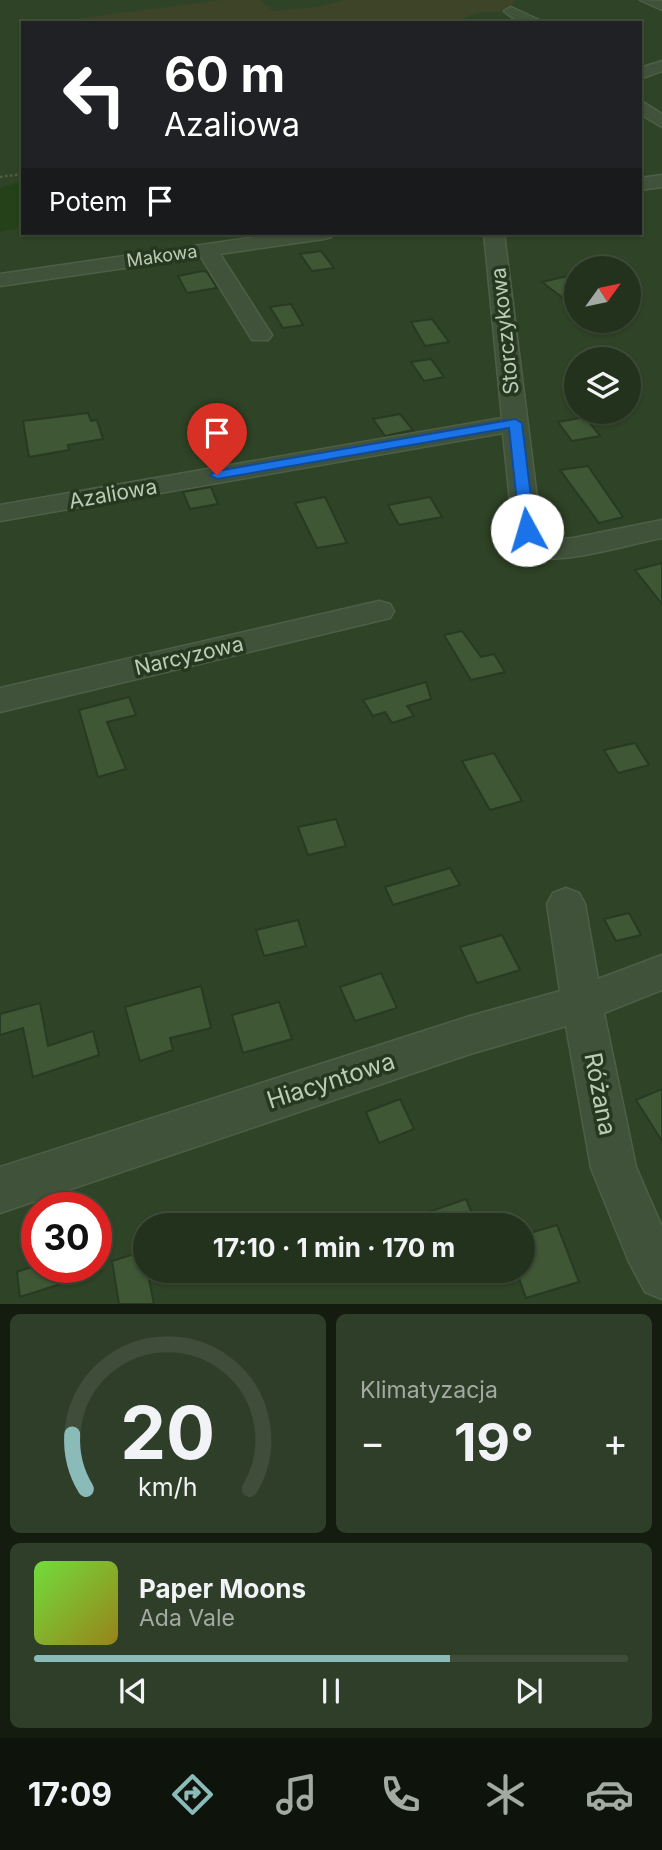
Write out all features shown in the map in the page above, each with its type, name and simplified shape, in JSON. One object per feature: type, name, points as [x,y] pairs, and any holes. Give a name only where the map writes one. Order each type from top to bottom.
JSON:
[{"type":"street","points":[[647,0],[662,6]]},
{"type":"street","points":[[511,12],[530,21]]},
{"type":"street","points":[[642,73],[662,66]]},
{"type":"street","points":[[642,106],[662,122]]},
{"type":"street","points":[[642,184],[662,181]]},
{"type":"street","name":"Makowa","points":[[0,280],[310,235]]},
{"type":"street","name":"Storczykowa","points":[[494,235],[527,530],[536,550],[573,547],[662,529]]},
{"type":"street","points":[[207,250],[260,335]]},
{"type":"street","name":"Azaliowa","points":[[0,513],[515,423]]},
{"type":"street","name":"Narcyzowa","points":[[0,700],[379,611]]},
{"type":"street","name":"Różana","points":[[566,904],[614,1168],[646,1245],[662,1275]]},
{"type":"street","name":"Hiacyntowa","points":[[0,1190],[457,1039],[582,1003],[662,972]]},
{"type":"path","points":[[0,177],[21,174]]},
{"type":"shaded area","points":[[222,0],[260,0],[273,11],[316,7],[346,0],[515,0],[508,11],[476,13],[457,21],[83,21],[81,18]]},
{"type":"shaded area","points":[[21,182],[21,223],[16,229],[0,232],[0,188]]},
{"type":"building","points":[[321,251],[334,268],[312,271],[300,254]]},
{"type":"building","points":[[207,272],[217,288],[187,293],[178,276]]},
{"type":"building","points":[[564,277],[564,299],[542,282]]},
{"type":"building","points":[[291,304],[303,325],[283,328],[270,307]]},
{"type":"building","points":[[432,319],[449,342],[425,346],[411,322]]},
{"type":"building","points":[[431,359],[444,377],[424,381],[411,362]]},
{"type":"building","points":[[88,413],[91,421],[97,420],[103,439],[68,445],[69,450],[29,457],[23,421]]},
{"type":"building","points":[[400,414],[413,430],[385,436],[373,419]]},
{"type":"building","points":[[558,422],[591,424],[600,436],[572,441]]},
{"type":"building","points":[[588,466],[623,517],[599,523],[560,470]]},
{"type":"building","points":[[211,487],[218,504],[190,509],[183,492]]},
{"type":"building","points":[[325,497],[347,543],[317,548],[295,503]]},
{"type":"building","points":[[430,497],[442,517],[399,525],[388,505]]},
{"type":"building","points":[[662,563],[662,604],[635,570]]},
{"type":"building","points":[[462,631],[481,657],[494,654],[505,672],[471,680],[444,635]]},
{"type":"building","points":[[426,682],[431,699],[407,706],[414,716],[392,723],[385,712],[373,716],[363,700]]},
{"type":"building","points":[[129,697],[136,715],[107,722],[126,769],[98,777],[79,710]]},
{"type":"building","points":[[635,743],[649,765],[618,773],[604,750]]},
{"type":"building","points":[[494,753],[522,801],[490,810],[462,761]]},
{"type":"building","points":[[336,819],[346,846],[308,855],[298,827]]},
{"type":"building","points":[[450,868],[460,885],[393,905],[385,887]]},
{"type":"building","points":[[629,913],[641,935],[616,941],[604,919]]},
{"type":"building","points":[[298,920],[306,946],[264,956],[256,930]]},
{"type":"building","points":[[502,935],[520,970],[477,983],[460,947]]},
{"type":"building","points":[[381,973],[397,1008],[355,1021],[340,987]]},
{"type":"building","points":[[201,986],[211,1028],[170,1038],[173,1050],[140,1061],[125,1007]]},
{"type":"building","points":[[279,1002],[292,1039],[243,1053],[232,1015]]},
{"type":"building","points":[[40,1003],[48,1046],[93,1031],[99,1055],[33,1077],[23,1028],[0,1035],[0,1014]]},
{"type":"building","points":[[662,1089],[662,1141],[636,1100]]},
{"type":"building","points":[[400,1099],[414,1129],[379,1143],[366,1112]]},
{"type":"building","points":[[466,1199],[472,1213],[426,1213]]},
{"type":"building","points":[[557,1225],[579,1282],[526,1298],[521,1283],[535,1283],[535,1231]]},
{"type":"building","points":[[133,1254],[133,1283],[150,1283],[154,1304],[119,1304],[112,1261]]},
{"type":"building","points":[[21,1271],[21,1283],[64,1283],[20,1297],[17,1272]]},
{"type":"route","points":[[217,475],[515,423],[527,530]]}]
